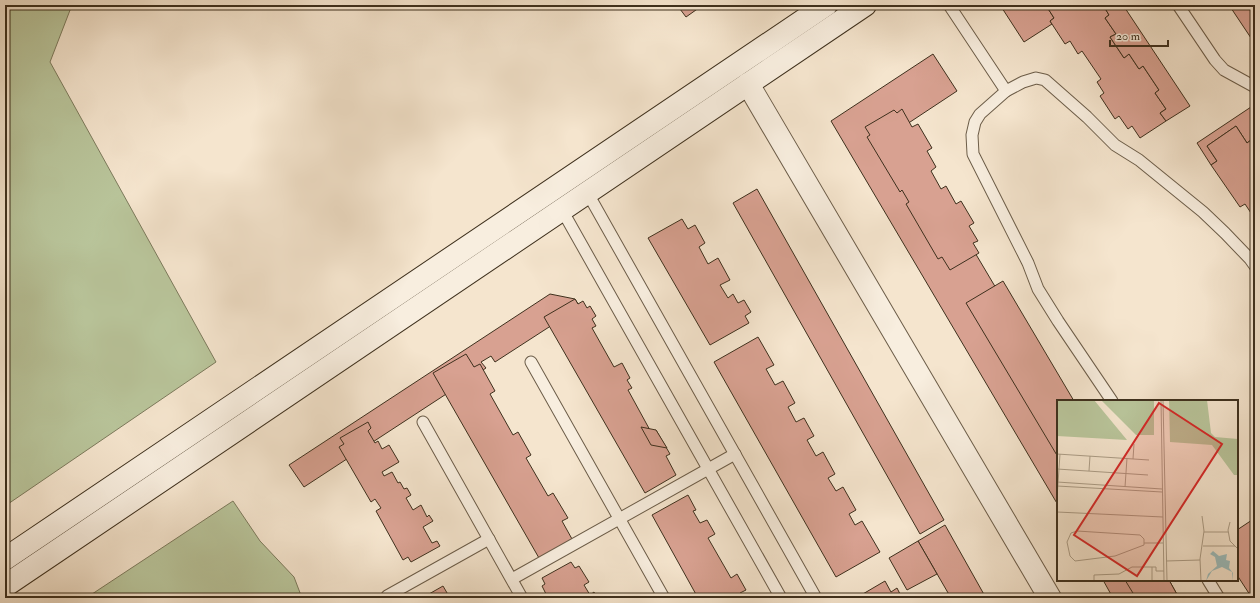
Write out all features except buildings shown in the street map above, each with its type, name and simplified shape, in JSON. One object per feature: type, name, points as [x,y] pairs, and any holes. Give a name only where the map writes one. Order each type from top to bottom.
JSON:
[{"type":"street","points":[[5,559],[826,5]]},
{"type":"street","points":[[5,586],[865,5]]},
{"type":"street","points":[[748,84],[1050,598]]},
{"type":"lane","points":[[949,5],[1006,91]]},
{"type":"lane","points":[[1178,5],[1215,60],[1224,70],[1255,87]]},
{"type":"lane","points":[[1111,400],[1038,289],[1028,263],[973,154],[972,135],[975,122],[980,114],[1006,91],[1023,82],[1036,78],[1045,80],[1087,117],[1114,145],[1139,160],[1203,212],[1226,233],[1255,266]]},
{"type":"lane","points":[[587,192],[816,598]]},
{"type":"lane","points":[[562,210],[781,598]]},
{"type":"lane","points":[[531,362],[664,598]]},
{"type":"lane","points":[[423,422],[522,598]]},
{"type":"lane","points":[[512,579],[735,454]]},
{"type":"lane","points":[[387,596],[489,539]]},
{"type":"lane","points":[[1209,581],[1219,598]]},
{"type":"green space","points":[[5,5],[72,5],[50,62],[216,362],[5,506]]},
{"type":"green space","points":[[233,501],[260,541],[294,577],[302,598],[86,598]]}]
